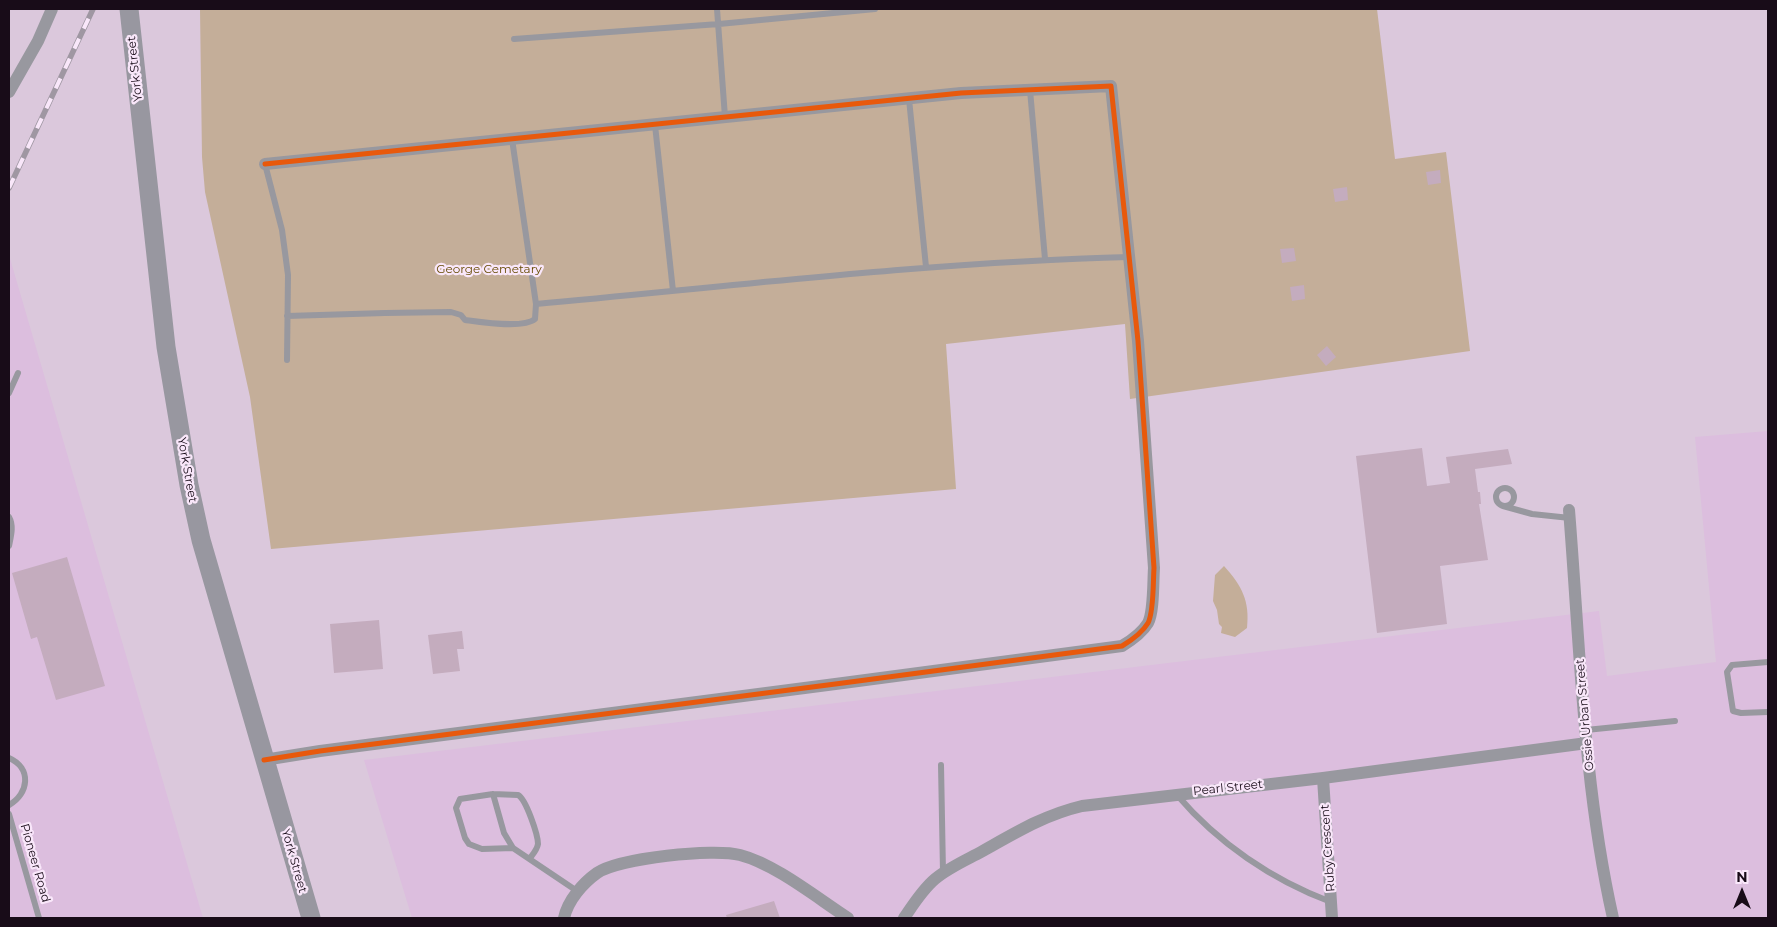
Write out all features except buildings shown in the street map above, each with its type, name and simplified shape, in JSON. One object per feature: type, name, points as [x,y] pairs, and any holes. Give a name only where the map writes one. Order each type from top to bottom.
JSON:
[{"type":"main road","name":"York Street","points":[[129,9],[166,347],[189,485],[204,549],[311,918]]},
{"type":"street","points":[[9,92],[38,41],[52,9]]},
{"type":"street","points":[[264,760],[320,750],[843,684],[1122,646],[1135,638],[1149,622],[1154,568],[1138,341],[1111,86],[961,93],[265,164]]},
{"type":"street","name":"Ossie Urban Street","points":[[1570,514],[1586,736],[1603,872],[1613,918]]},
{"type":"street","name":"Pearl Street","points":[[904,918],[922,892],[935,879],[1045,817],[1064,810],[1176,794],[1323,778],[1586,736]]},
{"type":"street","name":"Ruby Crescent","points":[[1323,778],[1332,918]]},
{"type":"street","points":[[564,918],[578,890],[598,872],[623,863],[718,852],[739,855],[766,864],[848,918]]},
{"type":"lane","points":[[717,9],[726,118]]},
{"type":"lane","points":[[514,40],[719,24],[875,9]]},
{"type":"lane","points":[[1030,90],[1045,259]]},
{"type":"lane","points":[[909,98],[926,267]]},
{"type":"lane","points":[[655,125],[673,291]]},
{"type":"lane","points":[[287,316],[385,312],[451,312],[461,315],[465,320],[483,323],[526,324],[535,319],[536,304],[512,139]]},
{"type":"lane","points":[[265,164],[283,239],[288,275],[286,360]]},
{"type":"lane","points":[[536,304],[926,267],[1045,259],[1130,257]]},
{"type":"lane","points":[[9,393],[18,373]]},
{"type":"lane","points":[[1503,506],[1532,514],[1570,514]]},
{"type":"lane","points":[[9,517],[12,533],[9,546]]},
{"type":"lane","points":[[1768,662],[1732,665],[1727,672],[1733,711],[1741,713],[1768,712]]},
{"type":"lane","points":[[1586,736],[1675,721]]},
{"type":"lane","points":[[9,758],[14,760],[22,769],[26,780],[23,791],[17,801],[9,805]]},
{"type":"lane","points":[[941,765],[943,874]]},
{"type":"lane","points":[[513,848],[482,849],[469,844],[465,838],[456,808],[457,802],[462,798],[493,794],[518,795],[524,801],[538,842],[536,851],[530,858]]},
{"type":"lane","points":[[493,794],[504,834],[513,848],[578,890]]},
{"type":"lane","points":[[1176,794],[1208,829],[1242,854],[1308,894],[1331,902]]},
{"type":"lane","name":"Pioneer Road","points":[[9,814],[39,918]]},
{"type":"shaded area","points":[[9,255],[99,563],[203,918],[9,918]]},
{"type":"shaded area","points":[[1768,431],[1768,918],[412,918],[364,760],[1599,611],[1607,676],[1716,662],[1695,437]]},
{"type":"green space","name":"George Cemetary","points":[[200,9],[1377,9],[1395,159],[1446,152],[1470,351],[1130,399],[1125,324],[946,344],[956,489],[271,549],[250,397],[205,192],[202,157]]},
{"type":"green space","points":[[1224,566],[1236,580],[1246,602],[1247,628],[1235,637],[1221,633],[1222,627],[1219,624],[1217,610],[1213,601],[1215,575]]},
{"type":"railway","points":[[9,188],[93,9]]},
{"type":"cycle path","points":[[264,760],[320,751],[1122,646],[1143,630],[1148,623],[1152,604],[1154,568],[1138,341],[1111,86],[961,93],[265,164]]}]
